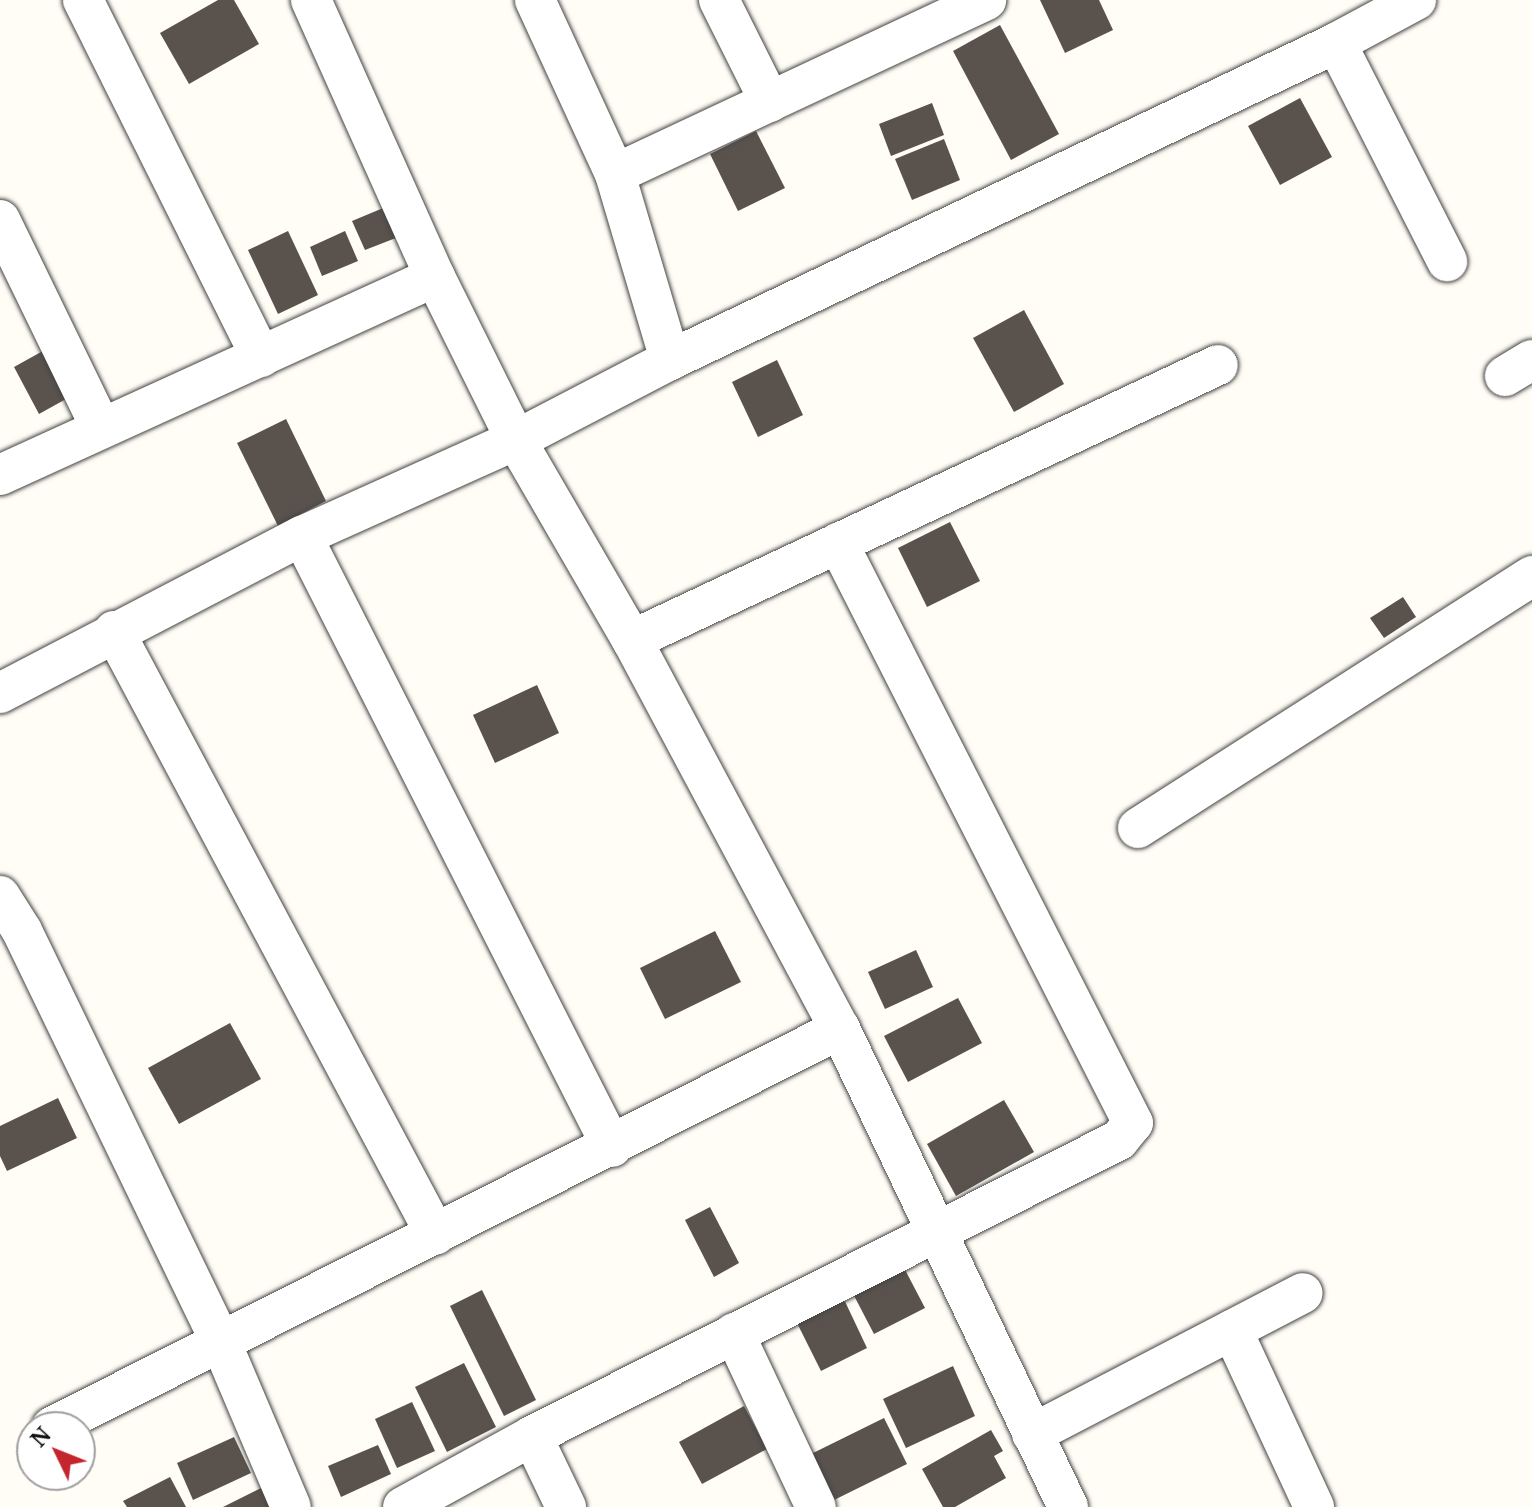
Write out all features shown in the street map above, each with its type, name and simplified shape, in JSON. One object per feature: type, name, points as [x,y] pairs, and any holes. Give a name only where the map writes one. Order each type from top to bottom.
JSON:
[{"type":"street","points":[[83,0],[261,357]]},
{"type":"street","points":[[535,0],[615,174],[670,360]]},
{"type":"street","points":[[719,0],[770,102]]},
{"type":"street","points":[[317,2],[435,277],[516,440],[632,640],[840,1029],[1068,1507]]},
{"type":"street","points":[[615,174],[770,102],[967,4]]},
{"type":"street","points":[[0,693],[114,631],[302,536],[516,440],[670,360],[1336,43],[1397,5]]},
{"type":"street","points":[[1336,43],[1447,261]]},
{"type":"street","points":[[0,220],[101,428]]},
{"type":"street","points":[[0,475],[435,277]]},
{"type":"street","points":[[632,640],[1218,365]]},
{"type":"street","points":[[302,536],[612,1147]]},
{"type":"street","points":[[403,1507],[532,1436],[1119,1140],[1133,1123],[838,543]]},
{"type":"street","points":[[1138,828],[1532,576]]},
{"type":"street","points":[[114,631],[436,1235]]},
{"type":"street","points":[[0,896],[11,937],[220,1340],[291,1507]]},
{"type":"street","points":[[83,1411],[612,1147],[840,1029]]},
{"type":"street","points":[[1032,1434],[1303,1293]]},
{"type":"street","points":[[1232,1330],[1314,1507]]},
{"type":"street","points":[[734,1333],[816,1507]]},
{"type":"street","points":[[532,1436],[566,1507]]},
{"type":"building","points":[[218,0],[234,0],[259,44],[189,84],[160,33]]},
{"type":"building","points":[[1040,0],[1099,0],[1113,30],[1065,53]]},
{"type":"building","points":[[1000,25],[1059,134],[1011,160],[953,51]]},
{"type":"building","points":[[1300,98],[1332,157],[1280,185],[1248,126]]},
{"type":"building","points":[[932,103],[944,135],[891,156],[879,124]]},
{"type":"building","points":[[756,131],[785,188],[738,211],[710,154]]},
{"type":"building","points":[[944,139],[960,180],[912,200],[895,159]]},
{"type":"building","points":[[388,206],[401,236],[365,250],[352,221]]},
{"type":"building","points":[[288,231],[318,295],[278,314],[248,250]]},
{"type":"building","points":[[345,231],[358,261],[322,276],[310,247]]},
{"type":"building","points":[[1024,310],[1064,384],[1014,412],[973,338]]},
{"type":"building","points":[[50,347],[75,394],[39,414],[14,367]]},
{"type":"building","points":[[777,360],[803,415],[758,437],[732,382]]},
{"type":"building","points":[[286,419],[326,501],[278,526],[237,443]]},
{"type":"building","points":[[950,522],[980,581],[927,607],[898,548]]},
{"type":"building","points":[[1403,597],[1416,617],[1384,638],[1370,618]]},
{"type":"building","points":[[537,685],[559,733],[495,763],[473,715]]},
{"type":"building","points":[[715,931],[741,982],[665,1019],[640,968]]},
{"type":"building","points":[[916,950],[933,987],[885,1009],[868,972]]},
{"type":"building","points":[[958,998],[982,1043],[908,1082],[884,1036]]},
{"type":"building","points":[[230,1023],[261,1079],[179,1124],[148,1068]]},
{"type":"building","points":[[58,1098],[77,1138],[7,1171],[0,1156],[0,1126]]},
{"type":"building","points":[[1004,1100],[1034,1152],[956,1196],[927,1144]]},
{"type":"building","points":[[710,1207],[739,1263],[714,1277],[685,1220]]},
{"type":"building","points":[[901,1262],[925,1308],[874,1334],[850,1288]]},
{"type":"building","points":[[482,1290],[536,1400],[504,1416],[450,1306]]},
{"type":"building","points":[[841,1293],[867,1348],[821,1371],[794,1317]]},
{"type":"building","points":[[464,1363],[496,1427],[447,1452],[415,1387]]},
{"type":"building","points":[[953,1366],[975,1416],[906,1448],[883,1399]]},
{"type":"building","points":[[412,1402],[435,1451],[397,1468],[375,1419]]},
{"type":"building","points":[[744,1406],[767,1449],[702,1484],[679,1442]]},
{"type":"building","points":[[884,1418],[907,1464],[830,1502],[807,1456]]},
{"type":"building","points":[[991,1430],[1003,1451],[994,1456],[1006,1478],[955,1507],[943,1507],[922,1469]]},
{"type":"building","points":[[234,1437],[251,1473],[193,1500],[177,1463]]},
{"type":"building","points":[[378,1445],[391,1474],[341,1497],[328,1466]]},
{"type":"building","points":[[170,1477],[186,1507],[127,1507],[123,1501]]},
{"type":"building","points":[[261,1488],[270,1507],[223,1507]]}]
